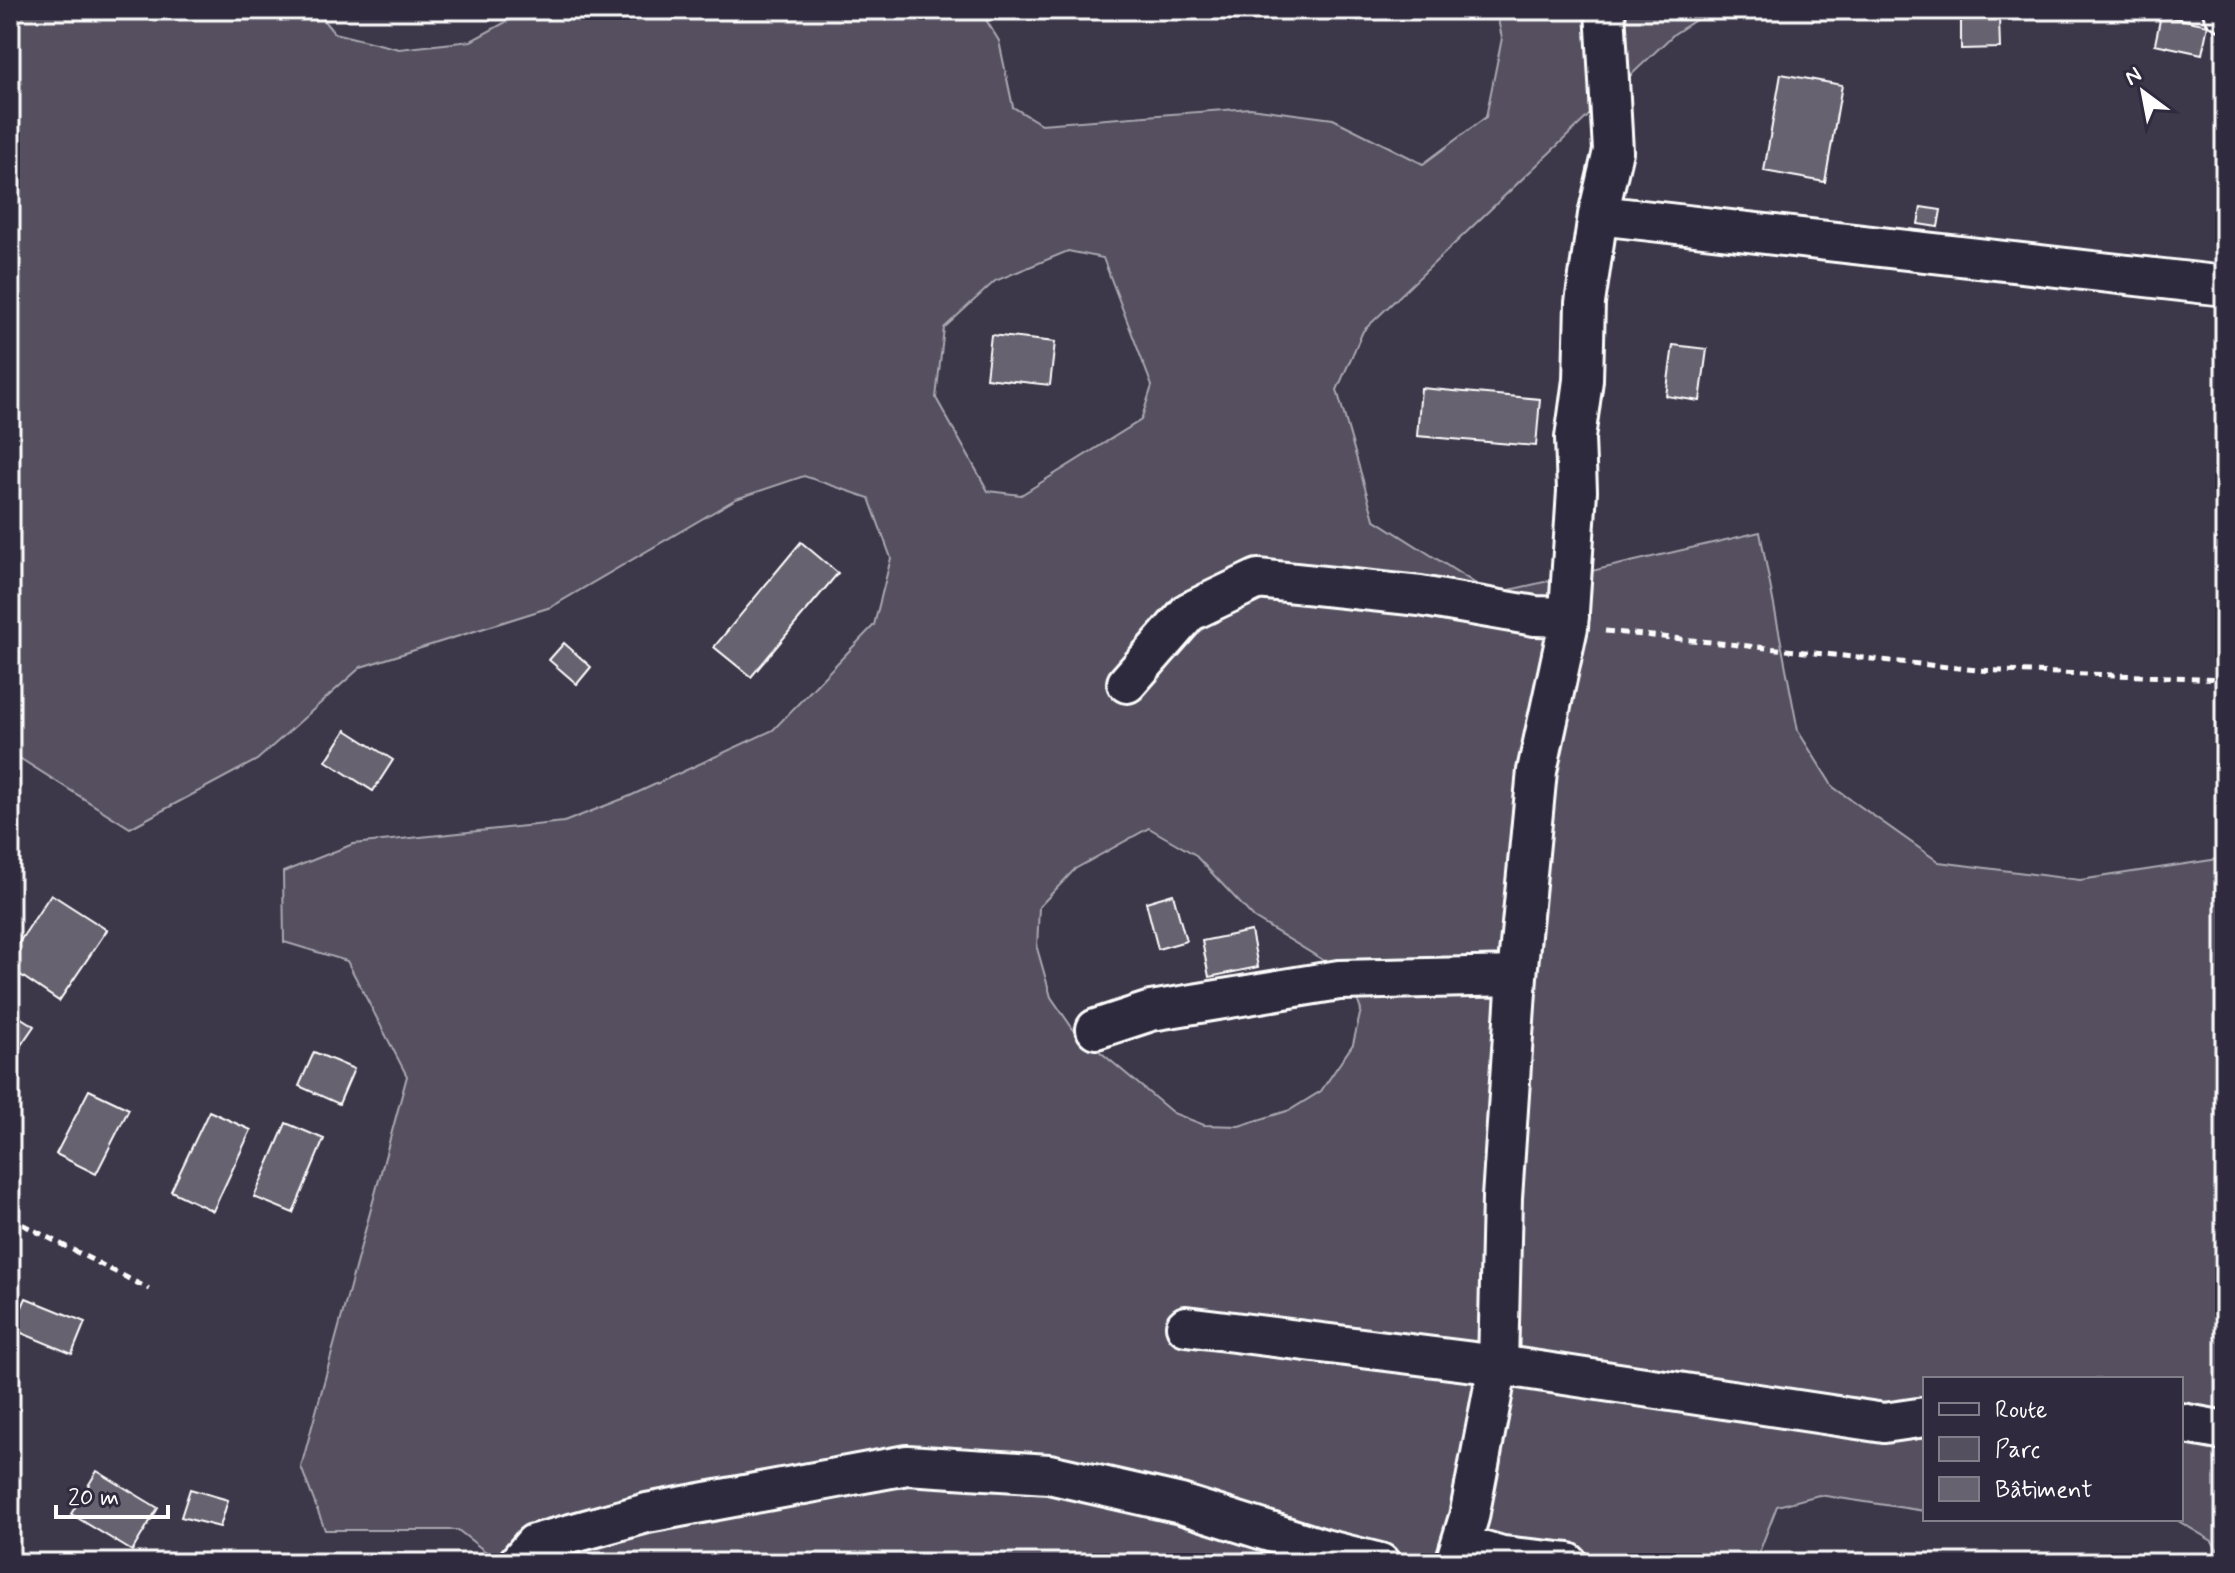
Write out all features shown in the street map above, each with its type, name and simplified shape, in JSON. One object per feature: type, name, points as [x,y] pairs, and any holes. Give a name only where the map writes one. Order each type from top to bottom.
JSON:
[{"type":"street","points":[[1568,1563],[1458,1554],[1469,1517],[1498,1365],[1502,1198],[1517,976],[1537,771],[1569,622],[1577,491],[1575,438],[1583,380],[1585,303],[1598,215],[1613,151],[1605,10]]},
{"type":"street","points":[[1598,215],[2225,286]]},
{"type":"street","points":[[1127,683],[1189,612],[1258,579],[1420,596],[1569,622]]},
{"type":"street","points":[[1096,1029],[1151,1011],[1339,980],[1517,976]]},
{"type":"street","points":[[1186,1326],[1498,1365],[1884,1423],[1923,1417]]},
{"type":"street","points":[[2183,1423],[2225,1431]]},
{"type":"street","points":[[518,1563],[534,1544],[647,1513],[907,1465],[1049,1474],[1181,1504],[1324,1549],[1380,1563]]},
{"type":"path","points":[[1569,622],[1977,670],[2225,679]]},
{"type":"path","points":[[10,1218],[149,1289]]},
{"type":"green space","points":[[10,10],[315,10],[334,33],[399,49],[471,41],[528,10],[980,10],[999,41],[1013,107],[1041,124],[1250,108],[1333,119],[1423,164],[1486,117],[1502,38],[1496,10],[1711,10],[1674,34],[1363,331],[1337,390],[1374,519],[1492,594],[1760,532],[1798,731],[1833,787],[1939,862],[2080,880],[2225,858],[2225,1563],[2212,1541],[2178,1521],[2183,1521],[2183,1377],[1923,1377],[1923,1511],[1819,1495],[1777,1506],[1755,1563],[500,1563],[458,1530],[325,1530],[301,1467],[407,1076],[347,961],[284,942],[283,872],[353,844],[564,822],[630,796],[773,730],[874,625],[891,558],[869,498],[804,476],[736,499],[551,607],[361,667],[257,760],[130,828],[10,752]],"holes":[[[1068,251],[1103,258],[1152,386],[1141,420],[1021,495],[988,491],[936,398],[944,328],[995,281]],[[1149,828],[1194,854],[1254,918],[1331,965],[1354,991],[1361,1010],[1353,1044],[1321,1091],[1290,1110],[1239,1126],[1204,1125],[1173,1113],[1073,1029],[1051,997],[1037,948],[1039,907],[1075,869]]]},
{"type":"building","points":[[2161,15],[2208,25],[2202,54],[2155,44]]},
{"type":"building","points":[[1999,17],[2000,48],[1961,49],[1961,18]]},
{"type":"building","points":[[1781,74],[1842,85],[1825,182],[1764,171]]},
{"type":"building","points":[[1921,207],[1941,210],[1938,227],[1918,224]]},
{"type":"building","points":[[991,335],[1055,342],[1050,385],[986,378]]},
{"type":"building","points":[[1673,345],[1707,349],[1700,401],[1666,396]]},
{"type":"building","points":[[1421,388],[1540,399],[1536,446],[1417,436]]},
{"type":"building","points":[[801,542],[838,573],[751,677],[714,647]]},
{"type":"building","points":[[564,643],[591,667],[577,684],[549,660]]},
{"type":"building","points":[[346,730],[393,760],[373,791],[326,761]]},
{"type":"building","points":[[51,894],[107,930],[59,1001],[10,968],[10,956]]},
{"type":"building","points":[[1173,894],[1186,941],[1158,949],[1146,902]]},
{"type":"building","points":[[1251,931],[1258,967],[1209,977],[1202,941]]},
{"type":"building","points":[[10,1011],[34,1026],[10,1061]]},
{"type":"building","points":[[314,1052],[354,1069],[339,1104],[299,1086]]},
{"type":"building","points":[[89,1090],[129,1109],[96,1174],[56,1154]]},
{"type":"building","points":[[209,1111],[251,1130],[213,1211],[171,1191]]},
{"type":"building","points":[[286,1123],[324,1139],[293,1213],[254,1197]]},
{"type":"building","points":[[26,1298],[85,1322],[72,1354],[12,1329]]},
{"type":"building","points":[[97,1471],[158,1508],[132,1551],[71,1514]]},
{"type":"building","points":[[190,1489],[228,1500],[220,1527],[181,1517]]}]
